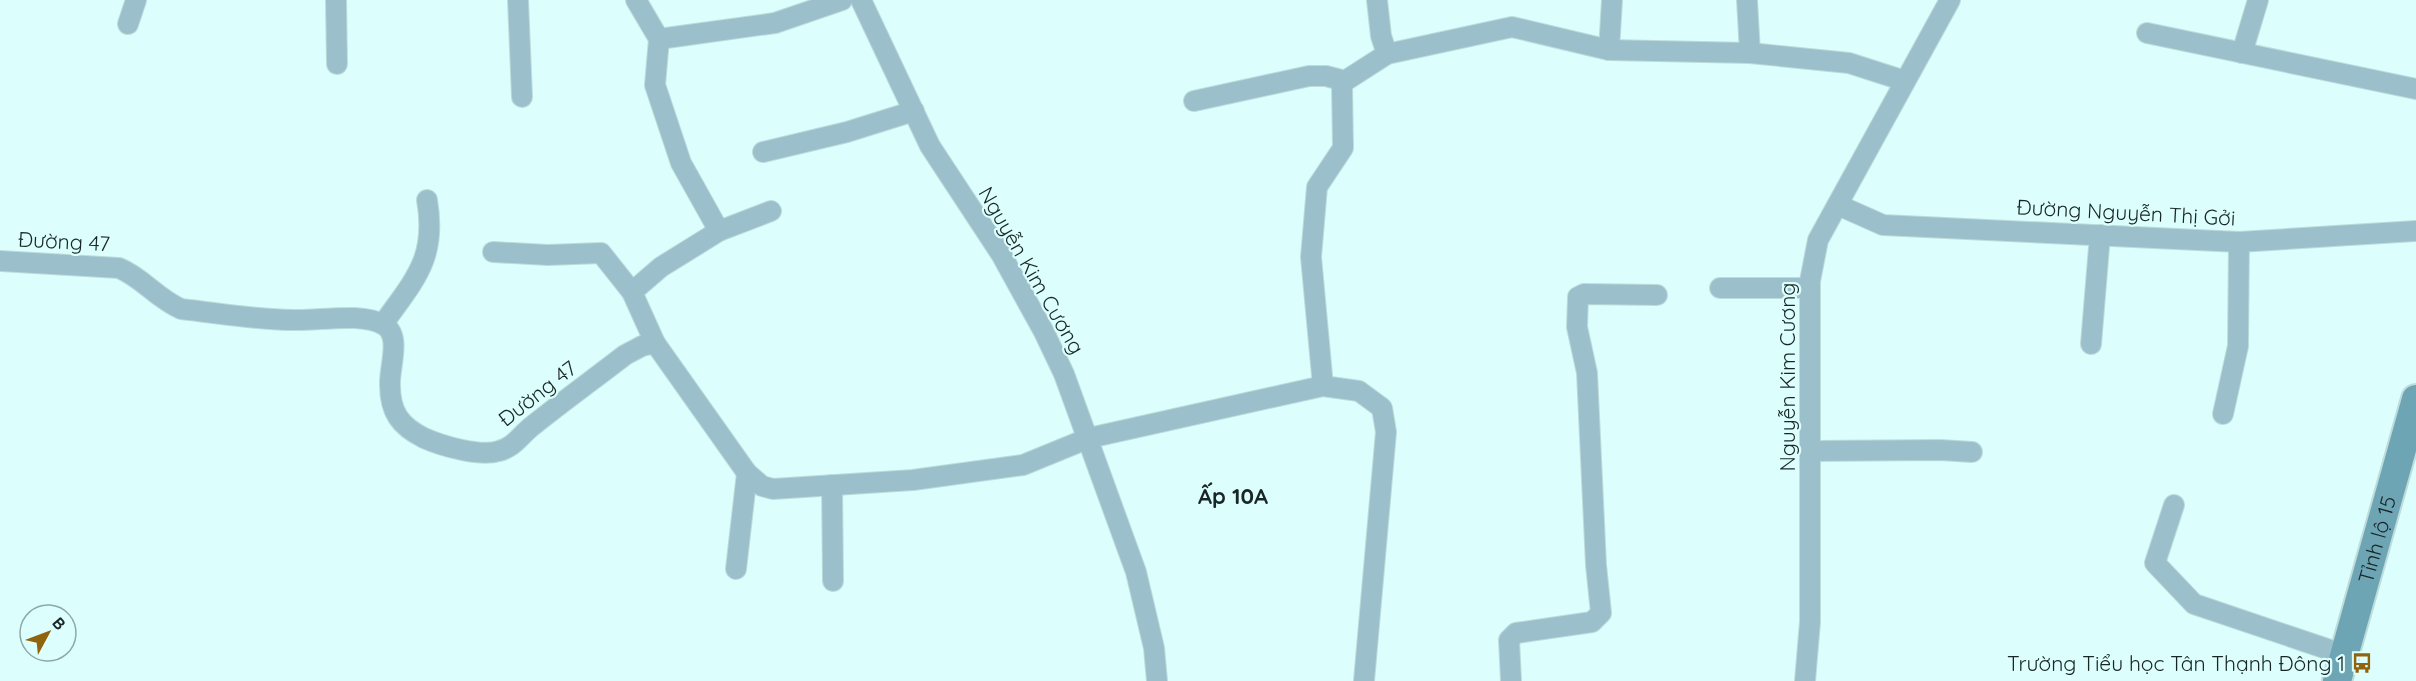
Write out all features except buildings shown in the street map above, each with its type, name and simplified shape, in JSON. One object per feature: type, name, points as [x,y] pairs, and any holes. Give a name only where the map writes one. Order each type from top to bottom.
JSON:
[{"type":"main road","name":"Tỉnh lộ 15","points":[[2341,668],[2411,441],[2416,399]]},
{"type":"street","points":[[128,24],[136,0]]},
{"type":"street","points":[[336,0],[337,64]]},
{"type":"street","points":[[518,0],[522,97]]},
{"type":"street","points":[[636,0],[659,39],[656,85],[681,162],[719,231]]},
{"type":"street","points":[[659,39],[776,23],[842,0]]},
{"type":"street","name":"Nguyễn Kim Cương","points":[[861,0],[930,146],[1000,254],[1044,332],[1064,374],[1136,572],[1154,648],[1157,681]]},
{"type":"street","points":[[1377,0],[1381,36],[1387,54]]},
{"type":"street","points":[[1609,50],[1612,0]]},
{"type":"street","points":[[1747,0],[1750,53]]},
{"type":"street","name":"Nguyễn Kim Cương","points":[[1805,681],[1810,622],[1810,288],[1818,240],[1950,0]]},
{"type":"street","points":[[2242,53],[2258,0]]},
{"type":"street","points":[[1323,386],[1311,257],[1317,187],[1343,148],[1342,86],[1345,81],[1387,54],[1512,27],[1609,50],[1750,53],[1849,63],[1905,81]]},
{"type":"street","points":[[2147,33],[2416,89]]},
{"type":"street","points":[[1194,101],[1309,76],[1326,76],[1345,81]]},
{"type":"street","points":[[764,152],[847,132],[914,111]]},
{"type":"street","points":[[383,324],[418,275],[427,254],[431,223],[428,200]]},
{"type":"street","name":"Đường Nguyễn Thị Gởi","points":[[1838,205],[1883,225],[2239,242],[2416,231]]},
{"type":"street","points":[[632,292],[662,267],[719,231],[771,211]]},
{"type":"street","points":[[2091,344],[2100,235]]},
{"type":"street","points":[[2223,414],[2238,346],[2239,242]]},
{"type":"street","points":[[494,252],[548,255],[601,253],[632,292],[655,343],[747,473],[762,486],[773,489],[913,480],[1023,465],[1089,438],[1323,386],[1359,391],[1382,408],[1386,432],[1364,681]]},
{"type":"street","name":"Đường 47","points":[[0,261],[119,268],[133,274],[164,301],[181,309],[292,320],[361,318],[383,324],[392,332],[390,385],[392,407],[400,423],[439,445],[484,452],[498,452],[515,444],[529,429],[625,355],[642,346],[655,343]]},
{"type":"street","points":[[1720,288],[1810,288]]},
{"type":"street","points":[[1511,681],[1509,640],[1511,636],[1516,633],[1592,622],[1601,614],[1596,565],[1587,373],[1577,327],[1578,297],[1584,294],[1657,295]]},
{"type":"street","points":[[1811,451],[1940,450],[1972,452]]},
{"type":"street","points":[[736,569],[747,473]]},
{"type":"street","points":[[832,485],[833,581]]},
{"type":"street","points":[[2174,505],[2155,563],[2194,604],[2341,668]]},
{"type":"place","name":"Trường Tiểu học Tân Thạnh Đông 1","points":[[2362,663]]},
{"type":"district","name":"Ấp 10A","points":[[1233,496]]}]
